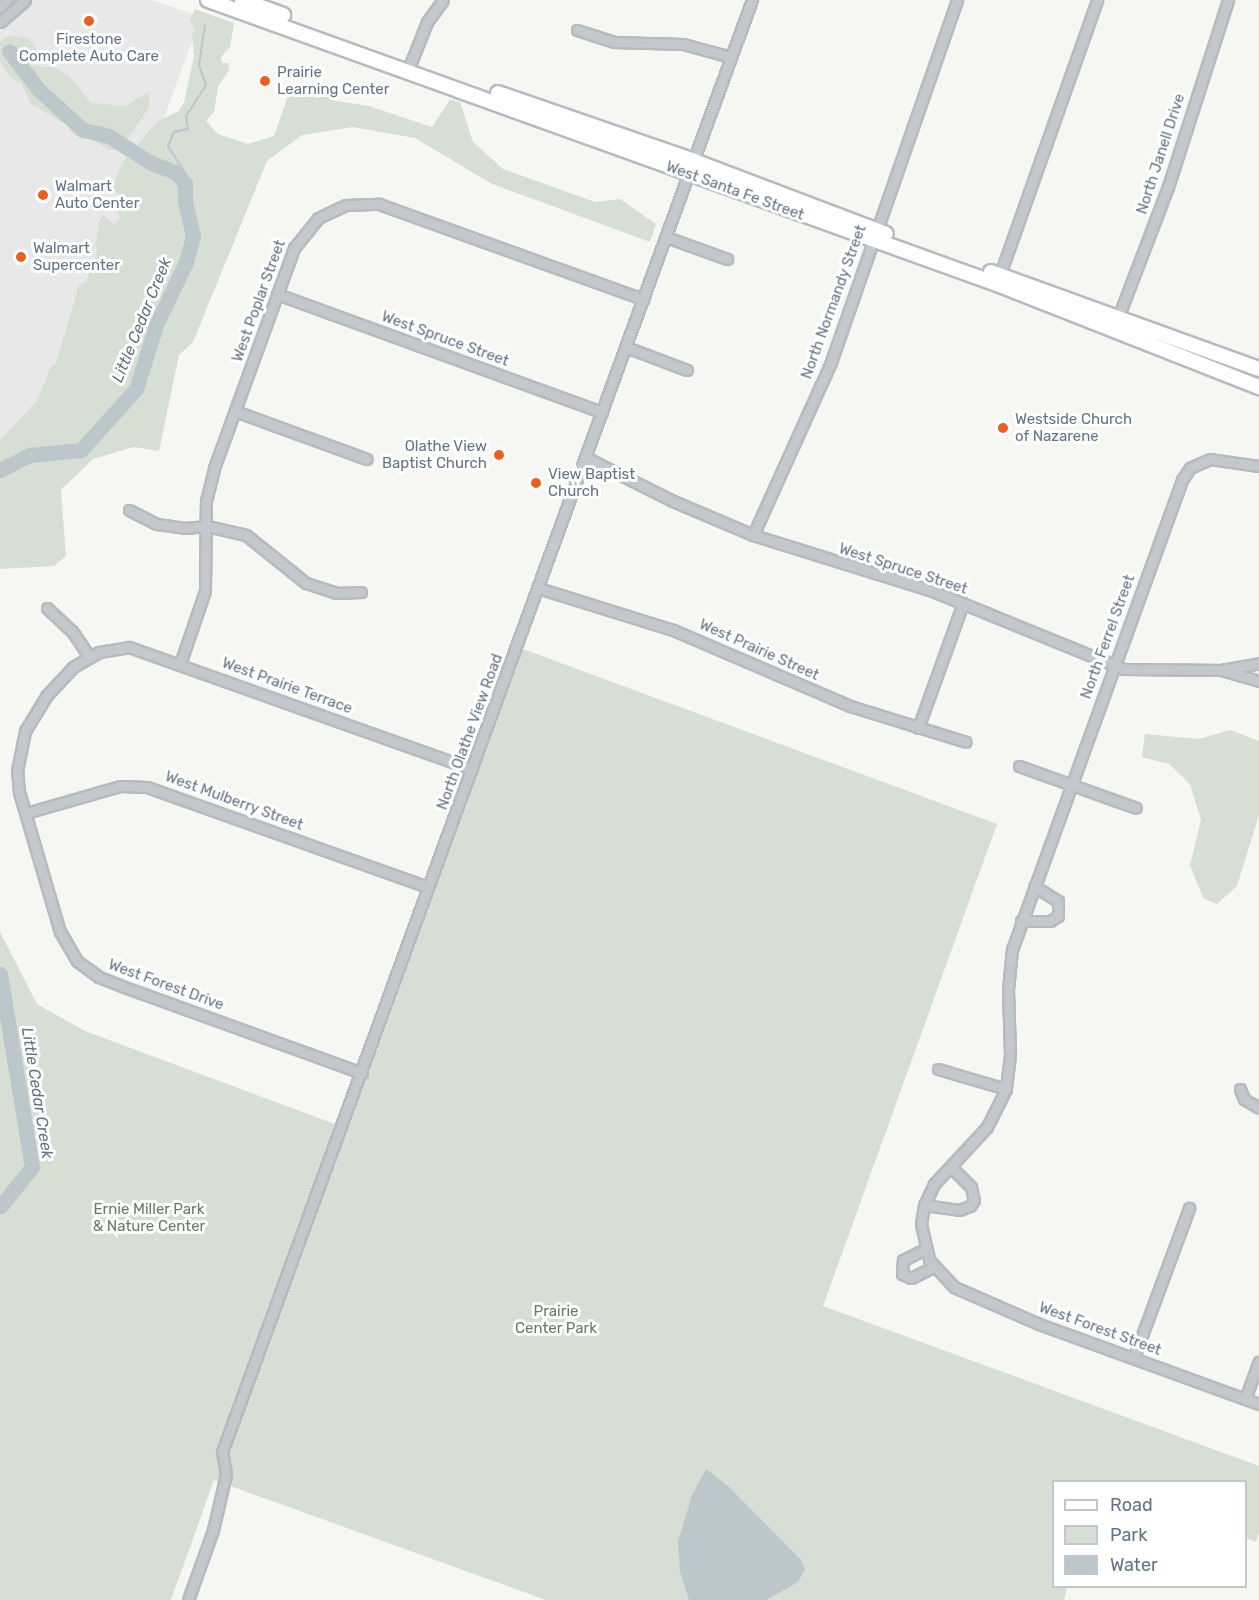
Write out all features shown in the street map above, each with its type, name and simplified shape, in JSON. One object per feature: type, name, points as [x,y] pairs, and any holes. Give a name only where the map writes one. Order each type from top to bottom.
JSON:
[{"type":"street","points":[[0,7],[7,0]]},
{"type":"street","points":[[0,22],[25,0]]},
{"type":"street","name":"West Santa Fe Street","points":[[208,0],[693,161],[874,234],[1116,324],[1259,387]]},
{"type":"street","name":"West Santa Fe Street","points":[[242,0],[688,175],[874,234]]},
{"type":"street","points":[[409,65],[427,22],[443,0]]},
{"type":"street","name":"North Olathe View Road","points":[[188,1600],[213,1530],[226,1474],[222,1452],[752,0]]},
{"type":"street","name":"North Normandy Street","points":[[753,535],[831,362],[957,0]]},
{"type":"street","points":[[998,279],[1097,0]]},
{"type":"street","name":"North Janell Drive","points":[[1116,324],[1168,187],[1228,0]]},
{"type":"street","points":[[577,30],[614,42],[683,44],[731,57]]},
{"type":"street","name":"West Poplar Street","points":[[180,664],[205,591],[206,501],[214,468],[294,248],[307,228],[339,207],[371,203],[643,299]]},
{"type":"street","points":[[666,237],[727,259]]},
{"type":"street","name":"West Spruce Street","points":[[277,294],[602,412]]},
{"type":"street","name":"West Santa Fe Street","points":[[1116,324],[1259,369]]},
{"type":"street","points":[[626,347],[687,370]]},
{"type":"street","points":[[235,411],[367,459]]},
{"type":"street","name":"West Spruce Street","points":[[585,457],[673,501],[753,535],[963,603],[1113,665],[1135,671],[1221,669],[1259,663]]},
{"type":"street","name":"North Ferrel Street","points":[[935,1269],[925,1249],[921,1224],[924,1205],[934,1184],[987,1127],[1006,1089],[1010,1055],[1009,969],[1021,921],[1182,480],[1190,468],[1210,459],[1259,466]]},
{"type":"street","points":[[129,510],[172,527],[207,526],[246,535],[306,583],[336,593],[361,591]]},
{"type":"street","name":"West Prairie Street","points":[[538,588],[674,630],[850,706],[966,742]]},
{"type":"street","points":[[918,728],[963,603]]},
{"type":"street","points":[[47,608],[72,631],[89,656]]},
{"type":"street","name":"West Prairie Terrace","points":[[26,813],[17,771],[25,731],[64,675],[89,656],[129,647],[472,769]]},
{"type":"street","name":"West Spruce Street","points":[[1221,669],[1259,681]]},
{"type":"street","points":[[1019,766],[1136,808]]},
{"type":"street","name":"West Mulberry Street","points":[[26,813],[120,786],[147,787],[428,887]]},
{"type":"street","name":"West Forest Drive","points":[[26,813],[60,932],[86,969],[122,986],[362,1073]]},
{"type":"street","points":[[1021,921],[1050,921],[1058,916],[1058,901],[1034,886]]},
{"type":"street","points":[[938,1069],[1006,1089]]},
{"type":"street","points":[[1240,1089],[1244,1099],[1259,1108]]},
{"type":"street","points":[[924,1205],[958,1210],[970,1206],[974,1200],[971,1187],[951,1167]]},
{"type":"street","points":[[1134,1358],[1189,1208]]},
{"type":"street","points":[[925,1249],[903,1260],[902,1274],[911,1278],[935,1269]]},
{"type":"street","name":"West Forest Street","points":[[935,1269],[966,1292],[1259,1404]]},
{"type":"street","points":[[1245,1399],[1259,1361]]},
{"type":"shaded area","points":[[0,0],[152,0],[201,17],[0,562]]},
{"type":"green space","points":[[195,9],[234,23],[230,47],[221,57],[222,63],[228,63],[229,70],[218,86],[214,112],[206,121],[218,134],[248,144],[274,136],[290,90],[318,98],[330,91],[336,101],[369,106],[432,127],[450,100],[460,102],[473,142],[503,169],[595,202],[620,199],[656,224],[650,242],[492,184],[415,138],[353,127],[302,135],[267,161],[193,342],[179,355],[159,451],[134,447],[93,459],[61,490],[66,556],[54,566],[0,569],[0,440],[37,401],[51,366],[56,364],[79,285],[86,282],[98,250],[95,246],[100,220],[103,215],[114,224],[120,218],[116,205],[119,196],[113,186],[122,163],[158,121],[179,111],[184,102],[194,56],[192,35],[195,31],[190,20]]},
{"type":"green space","points":[[8,36],[29,38],[37,50],[31,66],[54,67],[70,77],[91,103],[125,106],[148,92],[150,106],[120,150],[108,150],[89,137],[75,135],[67,125],[31,104],[22,84],[10,77],[0,61],[0,42]]},
{"type":"green space","name":"Prairie Center Park","points":[[523,649],[997,824],[823,1306],[1259,1466],[1259,1532],[1256,1542],[1247,1538],[1247,1480],[1052,1480],[1052,1588],[1067,1588],[1064,1600],[546,1600],[214,1480],[171,1600],[0,1600],[0,932],[37,1004],[85,1031],[348,1129]]},
{"type":"green space","points":[[1230,730],[1259,741],[1259,815],[1237,886],[1217,904],[1203,898],[1190,865],[1201,820],[1190,784],[1169,764],[1142,757],[1145,734],[1199,739]]},
{"type":"water","points":[[706,1469],[728,1486],[801,1560],[805,1569],[798,1582],[766,1600],[689,1600],[680,1572],[678,1542],[692,1495]]},
{"type":"waterway","points":[[185,183],[186,174],[168,146],[174,132],[188,129],[186,116],[206,85],[199,65],[205,25]]},
{"type":"waterway","name":"Little Cedar Creek","points":[[0,470],[30,455],[81,450],[136,389],[156,325],[186,262],[193,236],[185,201],[185,183],[175,172],[151,163],[109,136],[83,130],[39,90],[9,51]]},
{"type":"waterway","name":"Little Cedar Creek","points":[[0,974],[32,1167],[0,1207]]},
{"type":"place","name":"Firestone Complete Auto Care","points":[[89,21]]},
{"type":"place","name":"Prairie Learning Center","points":[[265,81]]},
{"type":"place","name":"Walmart Auto Center","points":[[43,195]]},
{"type":"place","name":"Walmart Supercenter","points":[[21,257]]},
{"type":"place","name":"Westside Church of Nazarene","points":[[1003,428]]},
{"type":"place","name":"Olathe View Baptist Church","points":[[499,455]]},
{"type":"place","name":"View Baptist Church","points":[[536,483]]},
{"type":"park label","name":"Ernie Miller Park & Nature Center","points":[[149,1218]]}]
